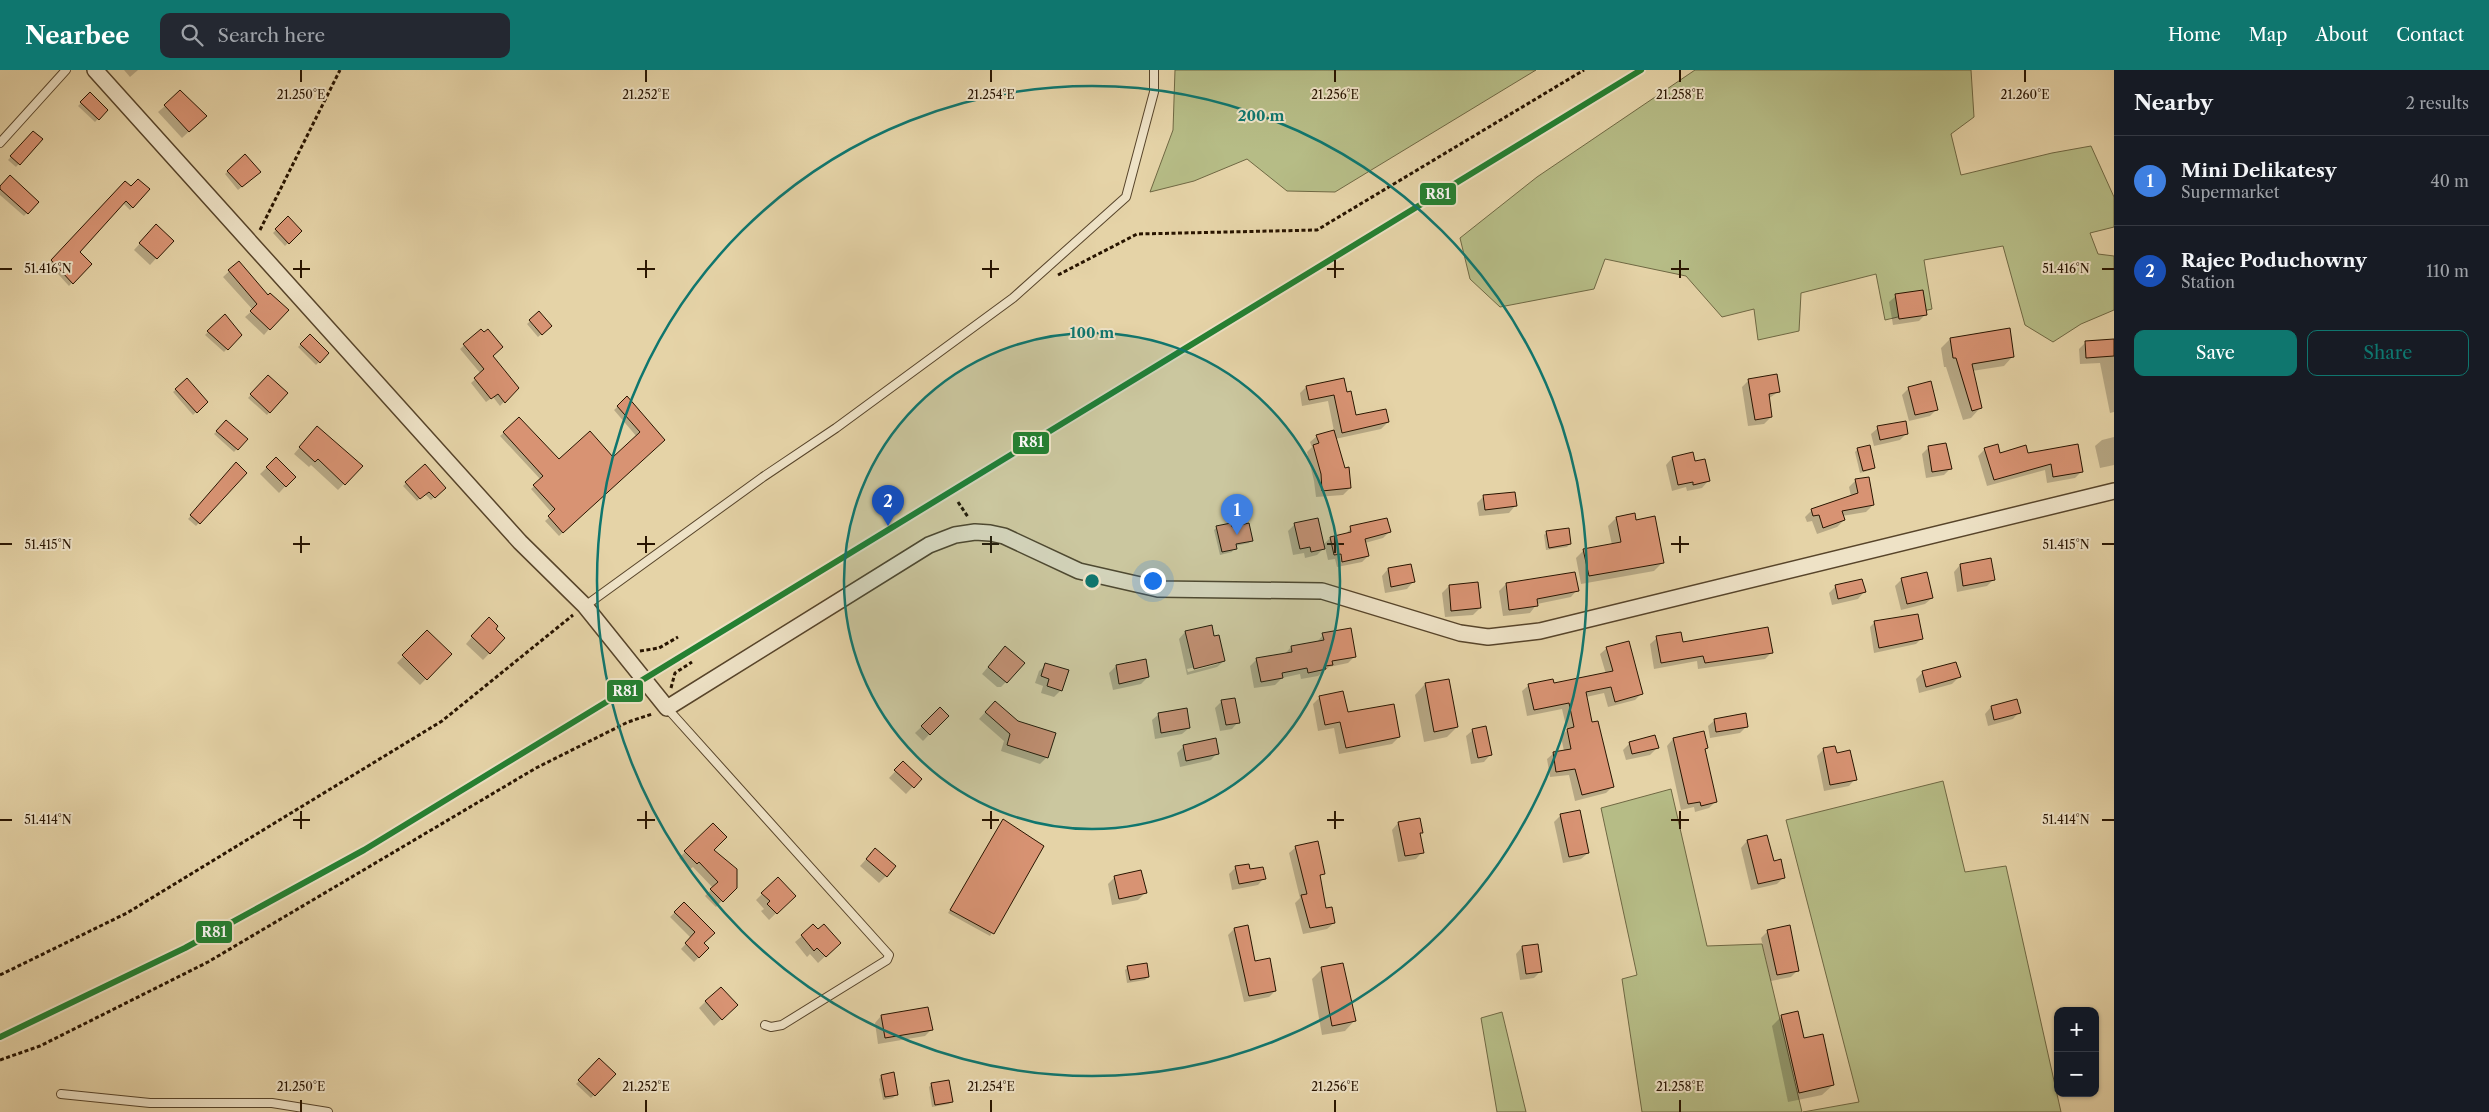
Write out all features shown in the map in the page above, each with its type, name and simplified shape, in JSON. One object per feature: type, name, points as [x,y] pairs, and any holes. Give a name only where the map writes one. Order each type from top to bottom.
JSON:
[{"type":"street","points":[[95,70],[520,542],[585,606],[667,708],[929,545],[962,534],[975,532],[1004,536],[1079,571],[1158,589],[1322,591],[1460,633],[1488,637],[1540,631],[2114,491]]},
{"type":"lane","points":[[0,143],[66,70]]},
{"type":"lane","points":[[585,606],[762,477],[836,428],[1013,298],[1126,197],[1154,92],[1154,70]]},
{"type":"lane","points":[[667,708],[889,954],[887,960],[782,1025],[771,1027],[765,1024]]},
{"type":"lane","points":[[61,1094],[150,1103],[272,1102],[328,1112]]},
{"type":"path","points":[[253,244],[340,70]]},
{"type":"path","points":[[1057,275],[1137,234],[1317,230],[1584,70]]},
{"type":"path","points":[[0,975],[127,913],[442,720],[585,606]]},
{"type":"path","points":[[624,653],[659,648],[678,637]]},
{"type":"path","points":[[0,1060],[40,1046],[208,962],[536,768],[628,722],[667,708],[675,673],[692,662]]},
{"type":"green space","points":[[1175,70],[1536,70],[1335,192],[1287,191],[1247,159],[1194,181],[1150,192],[1173,130]]},
{"type":"green space","points":[[1695,70],[1971,70],[1974,117],[1951,134],[1961,175],[2052,153],[2091,146],[2114,197],[2114,227],[2090,233],[2098,254],[2114,256],[2114,310],[2081,324],[2053,342],[2025,325],[2003,246],[1924,260],[1932,309],[1885,320],[1876,274],[1801,293],[1799,331],[1758,340],[1754,309],[1722,317],[1686,276],[1605,259],[1594,289],[1500,307],[1470,279],[1460,238],[1537,177]]},
{"type":"green space","points":[[1943,781],[1965,872],[2006,866],[2054,1081],[2054,1097],[2058,1097],[2061,1112],[1803,1112],[1859,1102],[1786,820]]},
{"type":"green space","points":[[1671,789],[1707,946],[1762,944],[1802,1112],[1642,1112],[1622,979],[1637,975],[1601,808]]},
{"type":"green space","points":[[1502,1012],[1526,1112],[1497,1112],[1481,1018]]},
{"type":"building","points":[[180,90],[207,116],[189,132],[164,105]]},
{"type":"building","points":[[90,92],[108,110],[99,120],[80,102]]},
{"type":"building","points":[[33,131],[43,139],[20,165],[10,156]]},
{"type":"building","points":[[245,154],[261,172],[242,187],[227,171]]},
{"type":"building","points":[[10,175],[39,202],[28,214],[0,189],[0,186]]},
{"type":"building","points":[[138,179],[150,189],[133,208],[126,201],[80,252],[92,264],[73,284],[51,260],[125,181],[131,186]]},
{"type":"building","points":[[288,216],[302,231],[289,244],[275,229]]},
{"type":"building","points":[[156,224],[174,241],[157,259],[139,243]]},
{"type":"building","points":[[239,261],[268,295],[270,293],[289,310],[270,330],[250,311],[257,304],[228,270]]},
{"type":"building","points":[[1923,290],[1927,315],[1899,319],[1895,294]]},
{"type":"building","points":[[539,311],[552,326],[542,335],[529,320]]},
{"type":"building","points":[[225,314],[242,335],[228,350],[207,331]]},
{"type":"building","points":[[2010,328],[2014,357],[1972,364],[1982,408],[1972,411],[1956,358],[1953,358],[1950,338]]},
{"type":"building","points":[[481,329],[484,332],[488,329],[503,347],[493,356],[519,388],[505,403],[498,394],[491,399],[474,378],[484,369],[463,344]]},
{"type":"building","points":[[310,334],[329,353],[320,363],[300,344]]},
{"type":"building","points":[[2114,339],[2114,356],[2086,358],[2085,341]]},
{"type":"building","points":[[1777,374],[1780,392],[1769,394],[1772,417],[1755,420],[1748,379]]},
{"type":"building","points":[[268,375],[288,393],[270,413],[250,394]]},
{"type":"building","points":[[187,378],[208,402],[197,413],[175,389]]},
{"type":"building","points":[[1344,378],[1347,392],[1351,391],[1356,415],[1386,409],[1389,422],[1342,433],[1334,395],[1309,400],[1306,386]]},
{"type":"building","points":[[1931,381],[1938,410],[1915,415],[1908,387]]},
{"type":"building","points":[[627,396],[665,440],[563,533],[548,516],[555,509],[533,485],[543,476],[503,432],[519,417],[559,459],[590,431],[613,457],[640,432],[617,406]]},
{"type":"building","points":[[226,420],[248,439],[238,450],[216,431]]},
{"type":"building","points":[[1906,421],[1908,434],[1880,440],[1877,426]]},
{"type":"building","points":[[317,426],[363,466],[345,485],[318,459],[315,462],[299,447]]},
{"type":"building","points":[[1334,430],[1345,468],[1349,467],[1351,488],[1322,491],[1321,474],[1313,445],[1319,443],[1316,435]]},
{"type":"building","points":[[1946,443],[1952,469],[1932,472],[1928,446]]},
{"type":"building","points":[[1998,444],[2000,453],[2026,445],[2028,453],[2078,444],[2083,472],[2053,477],[2051,464],[1994,480],[1984,448]]},
{"type":"building","points":[[1870,445],[1875,468],[1863,471],[1857,448]]},
{"type":"building","points":[[1693,452],[1695,461],[1705,459],[1710,481],[1693,485],[1693,482],[1678,485],[1672,457]]},
{"type":"building","points":[[276,457],[296,477],[286,487],[266,467]]},
{"type":"building","points":[[236,462],[247,473],[200,524],[190,515]]},
{"type":"building","points":[[425,464],[446,488],[435,498],[429,492],[420,499],[405,482]]},
{"type":"building","points":[[1869,477],[1874,505],[1842,511],[1845,520],[1823,528],[1819,515],[1813,516],[1811,509],[1858,493],[1855,479]]},
{"type":"building","points":[[1515,492],[1517,506],[1485,510],[1483,495]]},
{"type":"building","points":[[1635,513],[1636,520],[1655,516],[1664,563],[1589,576],[1583,549],[1621,542],[1616,517]]},
{"type":"building","points":[[1318,518],[1325,549],[1311,552],[1310,547],[1300,549],[1294,523]]},
{"type":"building","points":[[1387,518],[1391,532],[1365,539],[1369,556],[1342,562],[1341,554],[1334,555],[1330,537],[1351,532],[1350,526]]},
{"type":"building","points":[[1231,523],[1232,527],[1249,523],[1253,541],[1236,544],[1237,549],[1222,552],[1216,526]]},
{"type":"building","points":[[1569,528],[1571,544],[1549,548],[1546,531]]},
{"type":"building","points":[[1991,558],[1995,580],[1963,586],[1960,564]]},
{"type":"building","points":[[1411,564],[1415,582],[1391,587],[1388,568]]},
{"type":"building","points":[[1575,572],[1579,591],[1537,599],[1538,606],[1509,610],[1506,583]]},
{"type":"building","points":[[1927,572],[1933,598],[1907,604],[1901,578]]},
{"type":"building","points":[[1862,579],[1866,592],[1838,599],[1835,585]]},
{"type":"building","points":[[1478,582],[1481,608],[1451,611],[1449,585]]},
{"type":"building","points":[[1918,614],[1923,639],[1879,648],[1874,621]]},
{"type":"building","points":[[489,617],[498,626],[496,629],[505,638],[490,654],[471,636]]},
{"type":"building","points":[[1212,625],[1214,636],[1219,635],[1225,661],[1194,669],[1185,631]]},
{"type":"building","points":[[1768,627],[1773,653],[1705,663],[1703,656],[1661,663],[1656,636],[1681,632],[1683,642]]},
{"type":"building","points":[[1351,628],[1356,657],[1332,661],[1333,665],[1325,666],[1326,669],[1308,673],[1307,668],[1282,673],[1283,678],[1261,682],[1256,658],[1292,652],[1291,646],[1324,640],[1322,633]]},
{"type":"building","points":[[427,630],[452,654],[427,680],[402,655]]},
{"type":"building","points":[[1629,641],[1643,694],[1615,702],[1611,687],[1586,692],[1592,722],[1598,721],[1614,787],[1582,795],[1575,769],[1556,772],[1553,752],[1571,749],[1567,729],[1574,727],[1569,703],[1534,710],[1528,684],[1553,679],[1554,683],[1613,671],[1606,647]]},
{"type":"building","points":[[1005,646],[1025,663],[1007,683],[988,667]]},
{"type":"building","points":[[1146,659],[1149,677],[1119,684],[1116,665]]},
{"type":"building","points":[[1956,662],[1961,677],[1926,687],[1922,671]]},
{"type":"building","points":[[1045,663],[1069,670],[1062,691],[1047,686],[1049,679],[1041,676]]},
{"type":"building","points":[[1449,679],[1458,727],[1434,732],[1425,683]]},
{"type":"building","points":[[1343,691],[1348,712],[1394,704],[1400,737],[1346,748],[1340,722],[1325,725],[1319,696]]},
{"type":"building","points":[[1235,698],[1240,723],[1226,725],[1221,700]]},
{"type":"building","points":[[2017,699],[2021,713],[1994,720],[1991,706]]},
{"type":"building","points":[[995,701],[1018,721],[1056,733],[1048,758],[1007,745],[1010,734],[985,712]]},
{"type":"building","points":[[940,707],[949,716],[930,735],[921,726]]},
{"type":"building","points":[[1187,708],[1190,728],[1161,733],[1158,713]]},
{"type":"building","points":[[1746,713],[1748,727],[1716,732],[1714,719]]},
{"type":"building","points":[[1486,726],[1492,755],[1478,758],[1472,729]]},
{"type":"building","points":[[1704,731],[1708,748],[1705,749],[1717,802],[1701,806],[1700,802],[1688,804],[1673,738]]},
{"type":"building","points":[[1655,735],[1659,748],[1632,754],[1629,742]]},
{"type":"building","points":[[1216,738],[1219,754],[1186,761],[1183,745]]},
{"type":"building","points":[[1835,746],[1837,753],[1850,750],[1857,780],[1830,785],[1823,748]]},
{"type":"building","points":[[903,761],[922,779],[914,788],[894,770]]},
{"type":"building","points":[[1580,810],[1589,853],[1569,857],[1560,814]]},
{"type":"building","points":[[1420,818],[1423,833],[1420,833],[1424,853],[1405,856],[1398,822]]},
{"type":"building","points":[[1003,819],[1044,846],[994,934],[950,910]]},
{"type":"building","points":[[713,823],[727,837],[714,850],[737,869],[737,888],[723,902],[710,889],[718,882],[699,862],[697,864],[684,851]]},
{"type":"building","points":[[1767,835],[1774,861],[1781,859],[1785,878],[1758,884],[1747,840]]},
{"type":"building","points":[[1318,841],[1325,874],[1320,875],[1326,908],[1332,907],[1335,923],[1310,928],[1301,895],[1307,894],[1295,846]]},
{"type":"building","points":[[875,848],[896,866],[887,877],[866,859]]},
{"type":"building","points":[[1249,864],[1250,869],[1263,867],[1266,879],[1239,884],[1235,866]]},
{"type":"building","points":[[1141,870],[1147,893],[1119,899],[1114,876]]},
{"type":"building","points":[[778,877],[796,896],[777,914],[767,904],[770,901],[761,893]]},
{"type":"building","points":[[684,902],[715,933],[704,943],[709,948],[699,958],[685,943],[695,932],[674,912]]},
{"type":"building","points":[[813,924],[818,929],[824,924],[841,943],[826,957],[817,948],[814,951],[801,935]]},
{"type":"building","points":[[1248,925],[1255,961],[1270,958],[1276,991],[1249,996],[1234,928]]},
{"type":"building","points":[[1790,925],[1799,971],[1777,975],[1767,930]]},
{"type":"building","points":[[1538,944],[1542,972],[1526,974],[1522,946]]},
{"type":"building","points":[[1147,963],[1149,977],[1130,980],[1127,966]]},
{"type":"building","points":[[1343,963],[1356,1021],[1332,1026],[1321,967]]},
{"type":"building","points":[[721,987],[738,1005],[722,1020],[705,1001]]},
{"type":"building","points":[[928,1007],[933,1030],[885,1038],[881,1015]]},
{"type":"building","points":[[1798,1011],[1804,1038],[1823,1034],[1834,1085],[1799,1093],[1781,1015]]},
{"type":"building","points":[[599,1058],[616,1074],[595,1096],[578,1080]]},
{"type":"building","points":[[894,1072],[898,1095],[885,1097],[881,1075]]},
{"type":"building","points":[[949,1080],[953,1102],[935,1105],[931,1083]]},
{"type":"transit line","name":"R81","points":[[0,1037],[185,948],[364,850],[1641,70]]},
{"type":"place","name":"Rajec Poduchowny","points":[[888,526]]},
{"type":"place","name":"Mini Delikatesy","points":[[1237,535]]}]
